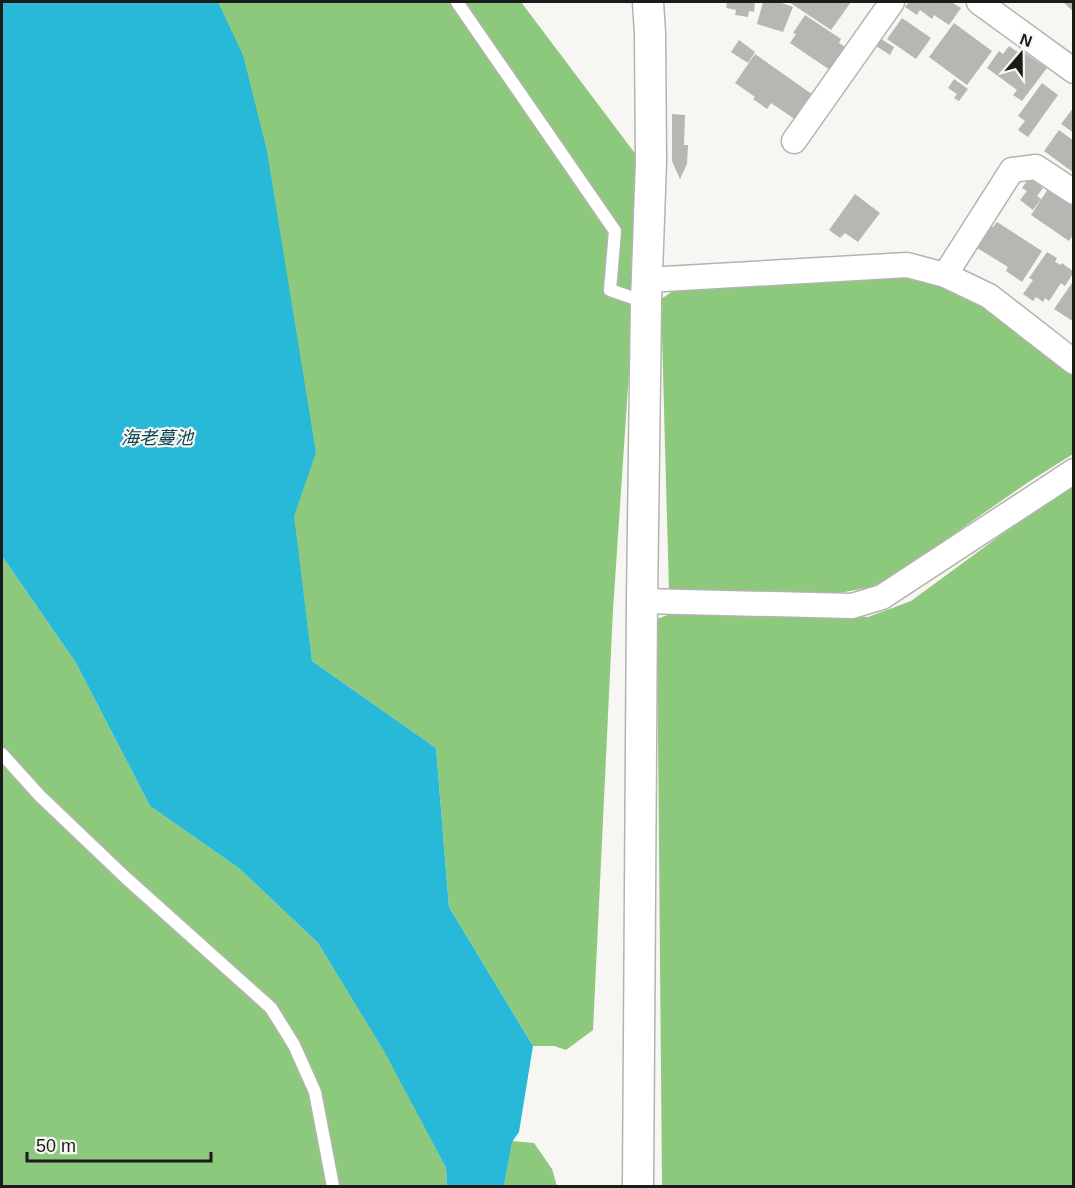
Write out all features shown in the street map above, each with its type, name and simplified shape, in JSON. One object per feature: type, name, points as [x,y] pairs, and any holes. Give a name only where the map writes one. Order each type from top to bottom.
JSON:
[{"type":"street","points":[[638,1186],[642,601],[646,292],[651,162],[648,2]]},
{"type":"street","points":[[794,141],[892,2]]},
{"type":"street","points":[[979,2],[1074,71]]},
{"type":"street","points":[[945,274],[1012,170],[1036,167],[1074,192]]},
{"type":"street","points":[[646,292],[907,265],[945,274],[989,296],[1074,362]]},
{"type":"street","points":[[642,601],[852,606],[882,597],[1074,471]]},
{"type":"lane","points":[[457,2],[615,231],[610,290],[646,292]]},
{"type":"lane","points":[[2,753],[40,796],[126,878],[271,1008],[294,1045],[315,1092],[333,1186]]},
{"type":"green space","points":[[218,2],[521,2],[643,164],[613,610],[593,1030],[566,1050],[554,1046],[533,1046],[449,907],[436,748],[312,661],[293,516],[316,453]]},
{"type":"green space","points":[[877,271],[956,286],[1073,372],[1073,454],[1027,483],[889,579],[871,587],[824,596],[669,591],[661,299],[679,287]]},
{"type":"green space","points":[[1073,482],[1073,1186],[662,1186],[657,619],[678,611],[738,609],[868,617],[911,601]]},
{"type":"green space","points":[[2,556],[76,663],[150,806],[240,869],[318,943],[384,1050],[446,1168],[447,1186],[2,1186]]},
{"type":"green space","points":[[512,1141],[534,1143],[552,1169],[557,1186],[504,1186]]},
{"type":"water","name":"海老蔓池","points":[[2,2],[218,2],[243,55],[267,151],[316,453],[294,516],[312,661],[436,748],[449,907],[533,1046],[519,1132],[512,1142],[504,1186],[447,1186],[446,1168],[384,1051],[318,943],[240,869],[150,806],[76,663],[2,556]]},
{"type":"building","points":[[727,2],[755,2],[754,12],[749,11],[748,17],[735,15],[736,10],[726,8]]},
{"type":"building","points":[[763,2],[782,2],[793,7],[783,32],[757,24]]},
{"type":"building","points":[[789,2],[851,2],[831,30]]},
{"type":"building","points":[[909,2],[951,2],[961,8],[949,25],[934,15],[932,19],[920,10],[917,15],[905,7]]},
{"type":"building","points":[[1063,2],[1074,2],[1074,12]]},
{"type":"building","points":[[805,15],[841,39],[839,43],[845,47],[836,59],[840,62],[833,72],[790,43],[796,34],[793,33]]},
{"type":"building","points":[[902,18],[931,38],[916,59],[887,39]]},
{"type":"building","points":[[954,23],[992,51],[967,85],[929,57]]},
{"type":"building","points":[[881,39],[894,47],[890,55],[876,46]]},
{"type":"building","points":[[739,40],[755,52],[748,63],[731,52]]},
{"type":"building","points":[[1009,46],[1019,53],[1021,50],[1047,68],[1022,101],[1013,95],[1017,90],[987,68],[999,51],[1003,54]]},
{"type":"building","points":[[755,54],[816,97],[799,122],[771,103],[767,109],[735,83]]},
{"type":"building","points":[[954,79],[968,89],[959,101],[954,98],[957,94],[948,88]]},
{"type":"building","points":[[1042,83],[1058,95],[1028,137],[1018,130],[1025,121],[1018,116]]},
{"type":"building","points":[[1074,107],[1074,133],[1061,124]]},
{"type":"building","points":[[672,114],[685,115],[684,145],[688,145],[687,164],[680,179],[672,161]]},
{"type":"building","points":[[1059,130],[1074,141],[1074,173],[1044,151]]},
{"type":"building","points":[[1029,178],[1043,188],[1037,196],[1041,199],[1033,210],[1020,200],[1027,191],[1022,188]]},
{"type":"building","points":[[1048,189],[1074,206],[1074,234],[1069,241],[1031,215]]},
{"type":"building","points":[[855,194],[880,213],[858,242],[845,233],[840,238],[829,230]]},
{"type":"building","points":[[997,222],[1042,251],[1022,282],[1006,271],[1008,267],[974,246],[988,224],[993,227]]},
{"type":"building","points":[[1047,252],[1057,258],[1055,262],[1061,265],[1062,263],[1074,272],[1065,286],[1061,283],[1049,301],[1045,298],[1043,302],[1036,297],[1033,301],[1023,294],[1033,280],[1029,278]]},
{"type":"building","points":[[1074,280],[1074,322],[1054,309]]}]
